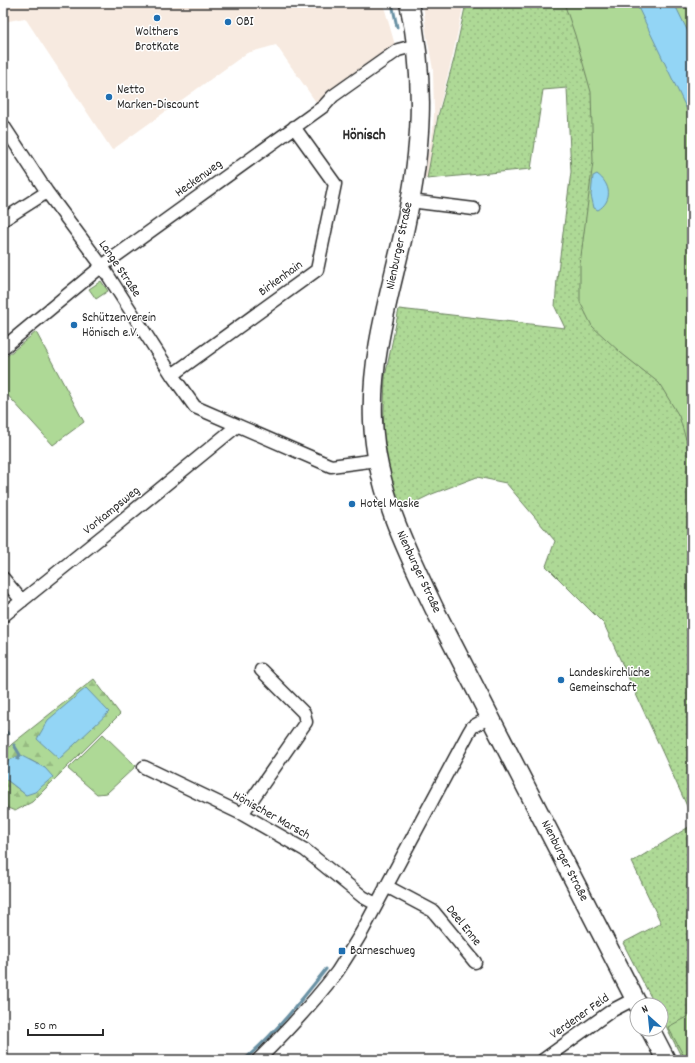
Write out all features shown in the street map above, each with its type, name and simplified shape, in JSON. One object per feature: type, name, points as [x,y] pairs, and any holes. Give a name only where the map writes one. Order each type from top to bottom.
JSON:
[{"type":"main road","name":"Nienburger Straße","points":[[409,3],[420,68],[419,143],[410,201],[381,329],[377,354],[373,398],[373,422],[377,460],[384,490],[409,556],[633,997]]},
{"type":"main road","points":[[654,1037],[666,1060]]},
{"type":"street","name":"Heckenweg","points":[[3,348],[102,266],[324,106],[333,96],[398,50],[417,45]]},
{"type":"street","name":"Lange Straße","points":[[3,125],[47,192],[102,266],[195,408],[331,466],[377,460]]},
{"type":"street","name":"Birkenhain","points":[[172,375],[317,270],[335,184],[294,127]]},
{"type":"street","points":[[3,220],[47,192]]},
{"type":"street","points":[[410,201],[474,209]]},
{"type":"street","name":"Vorkampsweg","points":[[3,616],[237,426]]},
{"type":"street","points":[[3,578],[22,601]]},
{"type":"street","points":[[242,814],[306,722],[304,713],[261,670]]},
{"type":"street","points":[[258,1060],[284,1035],[336,972],[363,930],[472,727],[490,717]]},
{"type":"street","name":"Hönischer Marsch","points":[[144,767],[242,814],[305,850],[363,897],[376,904]]},
{"type":"street","name":"Deel Enne","points":[[386,886],[433,911],[475,962]]},
{"type":"street","name":"Verdener Feld","points":[[543,1060],[611,1011],[629,1005]]},
{"type":"shaded area","points":[[3,3],[383,3],[395,45],[318,105],[276,45],[247,53],[112,150],[25,18],[3,22]]},
{"type":"shaded area","points":[[423,3],[464,3],[452,59],[437,116],[427,179],[423,178],[433,130],[433,70]]},
{"type":"green space","points":[[466,3],[636,3],[692,120],[692,817],[604,624],[546,566],[555,541],[506,483],[477,477],[432,494],[397,511],[383,437],[385,377],[399,309],[565,328],[555,307],[557,279],[571,172],[567,88],[543,90],[531,169],[427,179],[438,116],[454,59]]},
{"type":"green space","points":[[564,3],[692,3],[692,459],[679,416],[659,383],[621,353],[592,326],[580,302],[580,264],[593,162],[591,92],[575,35]]},
{"type":"green space","points":[[101,281],[108,291],[96,299],[89,289]]},
{"type":"green space","points":[[36,332],[84,422],[53,445],[3,390],[3,359]]},
{"type":"green space","points":[[94,679],[120,714],[32,802],[15,811],[3,806],[3,777],[26,795],[45,768],[30,760],[8,761],[3,766],[3,753],[12,744]]},
{"type":"green space","points":[[103,734],[136,766],[107,793],[97,794],[68,769]]},
{"type":"green space","points":[[692,825],[692,1060],[683,1060],[669,1032],[669,997],[651,997],[623,943],[661,923],[632,862]]},
{"type":"green space","points":[[692,1014],[692,1060],[686,1060],[669,1026]]},
{"type":"water","points":[[636,3],[674,3],[692,40],[692,120]]},
{"type":"water","points":[[597,174],[602,178],[608,192],[606,202],[598,210],[594,208],[591,195],[593,176]]},
{"type":"water","points":[[86,688],[109,712],[59,759],[37,739],[48,720]]},
{"type":"water","points":[[20,755],[45,768],[53,777],[35,792],[26,795],[3,777],[3,766],[8,761]]},
{"type":"waterway","points":[[392,3],[397,27]]},
{"type":"waterway","points":[[3,727],[8,734]]},
{"type":"waterway","points":[[14,745],[20,755],[18,759]]},
{"type":"waterway","points":[[244,1060],[277,1028],[326,969]]},
{"type":"place","name":"Wolthers BrotKate","points":[[157,18]]},
{"type":"place","name":"OBI","points":[[228,22]]},
{"type":"place","name":"Netto Marken-Discount","points":[[109,97]]},
{"type":"place","name":"Schützenverein Hönisch e.V.","points":[[74,325]]},
{"type":"place","name":"Hotel Maske","points":[[352,504]]},
{"type":"place","name":"Landeskirchliche Gemeinschaft","points":[[561,680]]},
{"type":"place","name":"Barneschweg","points":[[342,951]]},
{"type":"district","name":"Hönisch","points":[[364,136]]}]
